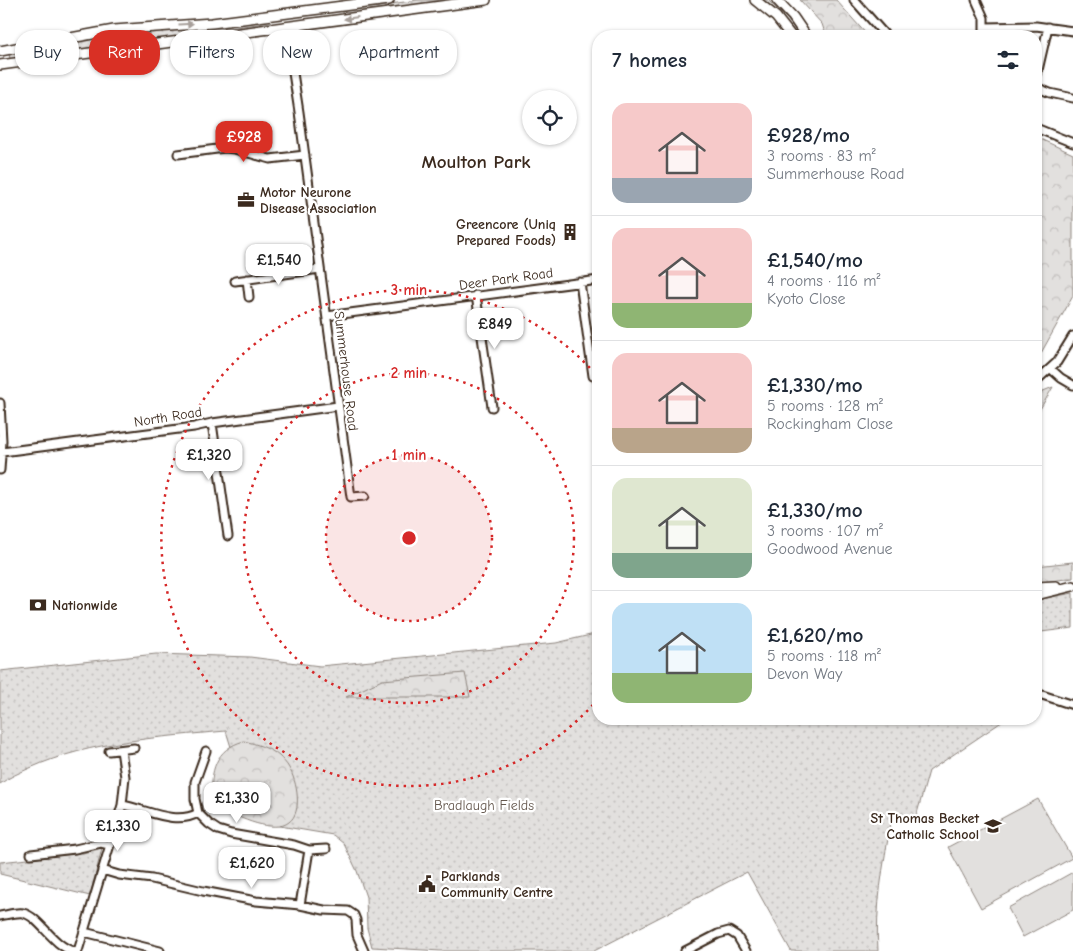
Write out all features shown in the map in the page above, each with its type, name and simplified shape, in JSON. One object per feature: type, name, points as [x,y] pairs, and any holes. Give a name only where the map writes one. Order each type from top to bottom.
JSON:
[{"type":"main road","points":[[0,52],[114,30],[212,23],[389,0]]},
{"type":"main road","points":[[0,65],[486,0]]},
{"type":"main road","points":[[755,0],[770,12],[786,30]]},
{"type":"main road","points":[[777,0],[802,30]]},
{"type":"main road","points":[[212,23],[230,25],[276,19],[286,27]]},
{"type":"main road","points":[[1042,587],[1073,586]]},
{"type":"main road","points":[[1042,594],[1073,586]]},
{"type":"street","points":[[854,0],[881,30]]},
{"type":"street","points":[[976,0],[981,10],[985,30]]},
{"type":"street","name":"Summerhouse Road","points":[[286,27],[351,497],[365,496]]},
{"type":"street","points":[[985,27],[1048,27],[1073,31]]},
{"type":"street","points":[[1042,53],[1048,27]]},
{"type":"street","points":[[1042,90],[1073,98]]},
{"type":"street","points":[[1042,130],[1073,143]]},
{"type":"street","points":[[178,154],[225,148],[270,159],[305,155]]},
{"type":"street","points":[[235,281],[320,269]]},
{"type":"street","points":[[247,279],[249,297]]},
{"type":"street","name":"Deer Park Road","points":[[327,316],[592,281]]},
{"type":"street","points":[[580,282],[592,363]]},
{"type":"street","points":[[476,295],[492,407]]},
{"type":"street","points":[[1042,376],[1062,356],[1073,336]]},
{"type":"street","points":[[1051,369],[1073,385]]},
{"type":"street","points":[[0,403],[2,452],[0,470]]},
{"type":"street","name":"North Road","points":[[2,452],[338,406]]},
{"type":"street","points":[[212,422],[228,536]]},
{"type":"street","points":[[1042,695],[1073,705]]},
{"type":"street","points":[[109,751],[134,748]]},
{"type":"street","points":[[78,951],[122,805],[124,777],[121,750]]},
{"type":"street","points":[[206,751],[195,782],[195,799],[198,813],[218,830],[294,844],[309,850],[326,849]]},
{"type":"street","points":[[122,805],[177,818],[190,817],[198,813]]},
{"type":"street","points":[[31,854],[75,849],[100,843],[109,845]]},
{"type":"street","points":[[300,905],[309,850]]},
{"type":"street","points":[[48,852],[49,860]]},
{"type":"street","points":[[102,870],[119,875],[152,879],[256,901],[300,905],[324,910],[348,911],[354,915],[357,935],[364,951]]},
{"type":"street","points":[[0,916],[16,913],[26,914],[60,945],[73,951]]},
{"type":"street","points":[[685,951],[718,934],[729,931],[737,936],[746,951]]},
{"type":"street","points":[[84,932],[160,951]]},
{"type":"green space","points":[[418,0],[456,0],[342,15],[342,11]]},
{"type":"green space","points":[[761,0],[768,0],[788,20],[796,30],[791,30]]},
{"type":"green space","points":[[800,0],[836,0],[863,30],[824,30],[822,24]]},
{"type":"green space","points":[[271,22],[271,24],[226,30],[170,30],[170,38],[160,39],[160,30],[196,27],[229,28]]},
{"type":"green space","points":[[89,39],[89,48],[79,50],[79,41]]},
{"type":"green space","points":[[15,53],[15,58],[10,59],[9,54]]},
{"type":"green space","points":[[1042,140],[1073,154],[1073,296],[1042,351]]},
{"type":"green space","points":[[1053,387],[1042,406],[1042,392]]},
{"type":"green space","points":[[1073,562],[1073,578],[1042,582],[1042,565]]},
{"type":"green space","points":[[1073,593],[1073,628],[1042,632],[1042,599]]},
{"type":"green space","name":"Bradlaugh Fields","points":[[592,635],[592,725],[997,725],[929,771],[916,817],[891,823],[879,903],[878,951],[791,951],[747,872],[594,951],[441,951],[372,947],[367,928],[366,897],[357,871],[344,844],[333,835],[274,825],[231,747],[226,731],[101,746],[53,759],[30,768],[0,784],[0,671],[156,654],[250,657],[320,666],[556,643]]},
{"type":"green space","points":[[465,673],[470,697],[346,697],[382,680]]},
{"type":"green space","points":[[244,741],[275,753],[288,766],[292,774],[297,796],[296,811],[289,822],[283,825],[266,826],[238,817],[212,799],[212,779],[216,762],[226,750]]},
{"type":"green space","points":[[1038,799],[1072,858],[981,908],[948,847]]},
{"type":"green space","points":[[102,848],[90,896],[0,874],[0,862],[83,853]]},
{"type":"green space","points":[[1073,872],[1073,910],[1023,937],[1008,908]]},
{"type":"place","name":"Motor Neurone Disease Association","points":[[246,200]]},
{"type":"place","name":"Greencore (Uniq Prepared Foods)","points":[[570,232]]},
{"type":"place","name":"Nationwide","points":[[38,605]]},
{"type":"place","name":"St Thomas Becket Catholic School","points":[[993,826]]},
{"type":"place","name":"Parklands Community Centre","points":[[427,884]]},
{"type":"district","name":"Moulton Park","points":[[476,162]]}]
